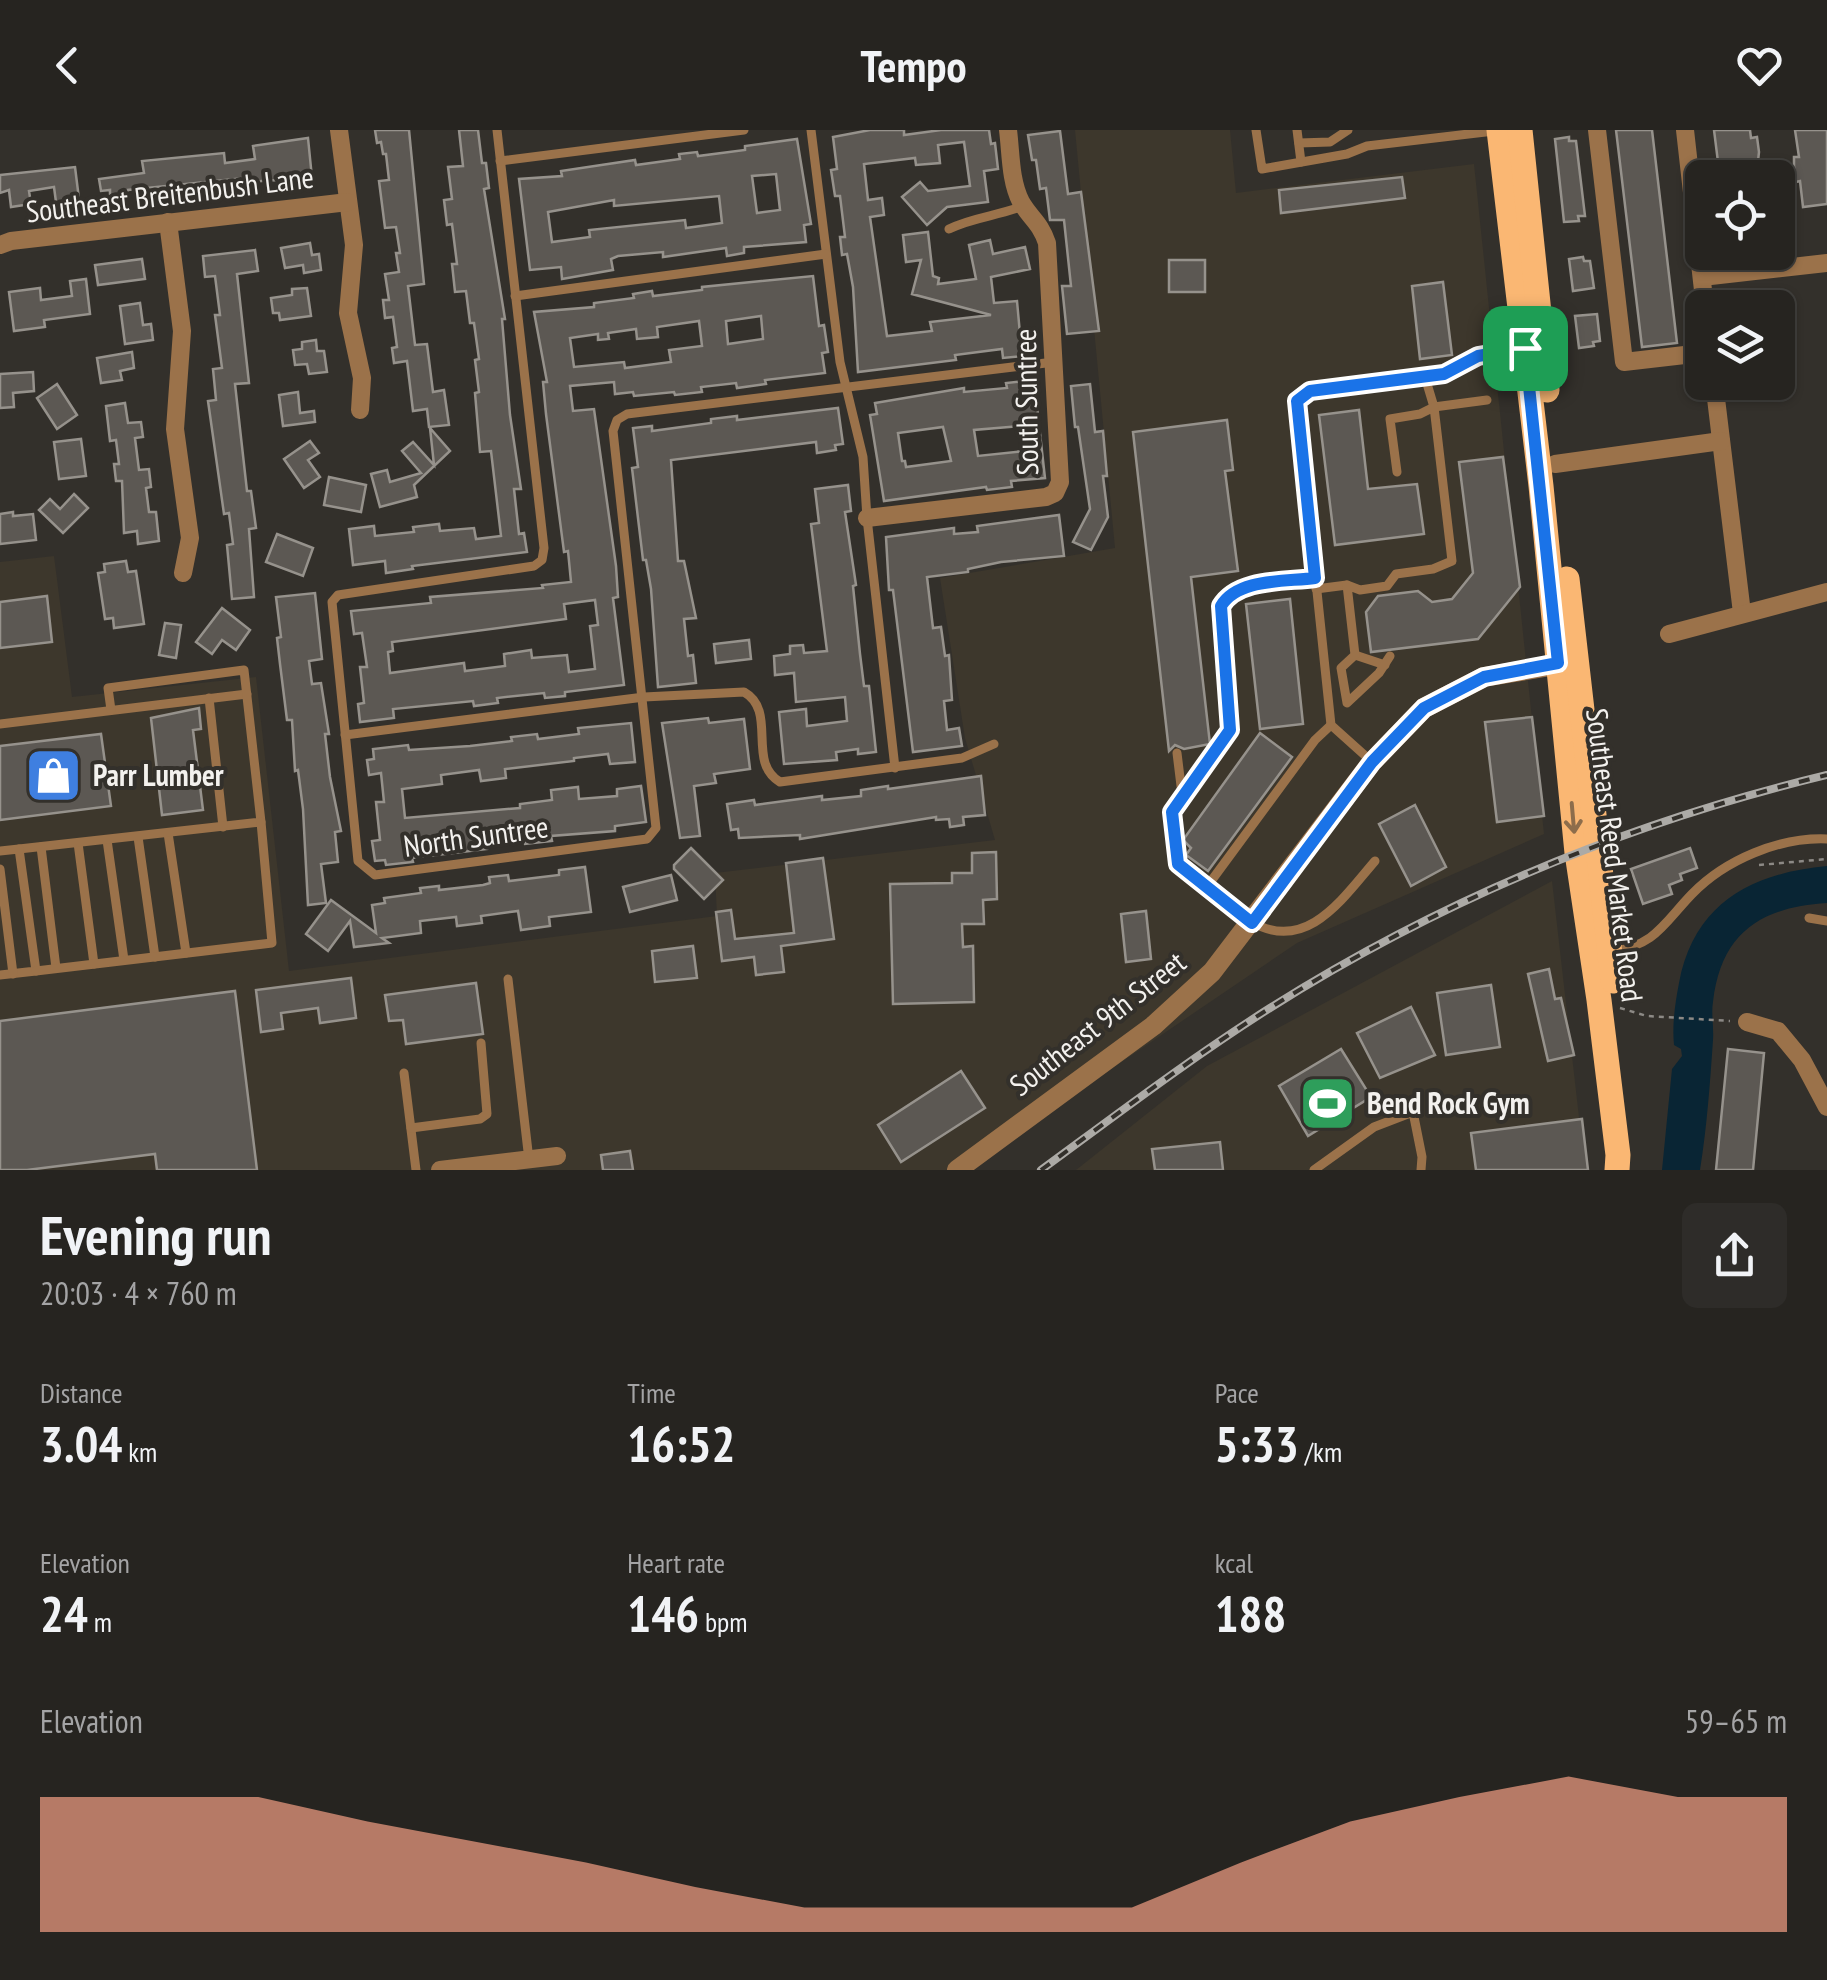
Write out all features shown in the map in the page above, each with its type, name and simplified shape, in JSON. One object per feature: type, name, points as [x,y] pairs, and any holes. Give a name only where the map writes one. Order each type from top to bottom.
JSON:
[{"type":"main road","name":"Southeast Reed Market Road","points":[[1499,130],[1567,662],[1630,1109],[1630,1170]]},
{"type":"main road","name":"Southeast Reed Market Road","points":[[1520,130],[1555,464],[1577,854],[1600,1000],[1617,1170]]},
{"type":"street","points":[[339,130],[354,244],[348,314],[362,378],[360,410]]},
{"type":"street","name":"South Suntree","points":[[867,518],[1055,494],[1060,482],[1047,243],[1040,224],[1022,206],[1008,130]]},
{"type":"street","points":[[1597,130],[1624,362],[1685,355]]},
{"type":"street","points":[[1686,130],[1703,290]]},
{"type":"street","name":"Southeast Breitenbush Lane","points":[[0,246],[10,241],[348,202]]},
{"type":"street","points":[[168,222],[182,330],[175,429],[190,538],[183,573]]},
{"type":"street","points":[[1702,277],[1827,263]]},
{"type":"street","points":[[1716,400],[1742,613]]},
{"type":"street","points":[[1555,464],[1720,442]]},
{"type":"street","points":[[1669,634],[1827,592]]},
{"type":"street","name":"Southeast 9th Street","points":[[957,1170],[1168,1014],[1212,972],[1372,762],[1424,708],[1484,677],[1567,662]]},
{"type":"street","points":[[1747,1022],[1778,1031],[1802,1060],[1827,1108]]},
{"type":"street","points":[[440,1170],[558,1156]]},
{"type":"lane","name":"North Suntree","points":[[496,130],[544,548],[542,560],[534,566],[338,596],[332,602],[358,862],[376,875],[653,836],[656,828],[644,697],[613,431],[617,420],[627,414],[1054,362]]},
{"type":"lane","points":[[500,161],[744,130]]},
{"type":"lane","points":[[811,130],[840,362],[863,457],[895,768]]},
{"type":"lane","points":[[1256,130],[1262,169],[1347,154],[1367,146],[1463,132],[1507,130]]},
{"type":"lane","points":[[1297,130],[1301,162]]},
{"type":"lane","points":[[1299,143],[1330,142],[1348,130]]},
{"type":"lane","points":[[949,229],[970,219],[1001,215],[1022,206]]},
{"type":"lane","points":[[516,296],[826,254]]},
{"type":"lane","points":[[1372,762],[1331,724],[1297,401],[1310,391],[1444,374],[1492,352],[1525,348]]},
{"type":"lane","points":[[1375,861],[1337,905],[1313,924],[1298,932],[1282,932],[1252,923],[1178,864],[1172,812],[1230,730],[1221,606],[1228,595],[1239,588],[1316,584],[1347,585],[1360,590],[1388,586],[1396,574],[1433,569],[1452,561],[1434,407],[1425,376]]},
{"type":"lane","points":[[1396,472],[1390,418],[1487,400]]},
{"type":"lane","points":[[1347,585],[1354,654]]},
{"type":"lane","points":[[1354,654],[1388,660],[1346,703],[1340,668],[1354,654]]},
{"type":"lane","points":[[0,975],[272,943],[244,670],[108,688],[111,710]]},
{"type":"lane","points":[[345,735],[644,697],[744,692],[752,696],[760,709],[764,766],[769,776],[780,782],[962,758],[994,744]]},
{"type":"lane","points":[[0,724],[247,694]]},
{"type":"lane","points":[[209,698],[223,827]]},
{"type":"lane","points":[[1206,888],[1315,740],[1331,724]]},
{"type":"lane","points":[[1177,754],[1182,794]]},
{"type":"lane","points":[[0,852],[261,822]]},
{"type":"lane","points":[[168,833],[186,953]]},
{"type":"lane","points":[[138,836],[156,957]]},
{"type":"lane","points":[[1610,951],[1648,942],[1710,878],[1744,858],[1763,850],[1827,839]]},
{"type":"lane","points":[[107,840],[124,960]]},
{"type":"lane","points":[[78,843],[94,964]]},
{"type":"lane","points":[[40,847],[56,968]]},
{"type":"lane","points":[[19,850],[36,971]]},
{"type":"lane","points":[[0,868],[5,944],[14,974]]},
{"type":"lane","points":[[1809,918],[1827,921]]},
{"type":"lane","points":[[508,979],[529,1160]]},
{"type":"lane","points":[[411,1128],[480,1119],[487,1114],[481,1043]]},
{"type":"lane","points":[[404,1073],[416,1170]]},
{"type":"lane","points":[[1314,1170],[1374,1127],[1413,1112],[1421,1170]]},
{"type":"path","points":[[1744,858],[1759,864],[1827,859]]},
{"type":"path","points":[[1617,1007],[1647,1016],[1747,1022]]},
{"type":"shaded area","points":[[1075,130],[1230,130],[1236,193],[1474,164],[1544,834],[1297,943],[1045,1114],[972,1170],[0,1170],[0,562],[54,556],[72,697],[256,677],[289,971],[717,916],[715,873],[995,840],[965,738],[940,578],[1115,548]]},
{"type":"shaded area","points":[[1552,881],[1585,1170],[1076,1170],[1207,1066]]},
{"type":"water","points":[[1827,866],[1827,903],[1783,910],[1764,918],[1735,941],[1725,958],[1713,1002],[1711,1072],[1700,1170],[1662,1170],[1672,1069],[1682,1056],[1681,1049],[1674,1045],[1676,999],[1687,955],[1698,932],[1730,897],[1751,885],[1774,876]]},
{"type":"building","points":[[375,130],[409,130],[424,284],[408,286],[415,345],[427,344],[433,392],[444,390],[449,425],[429,427],[427,409],[413,411],[407,361],[394,363],[392,348],[397,347],[393,317],[385,318],[383,300],[389,300],[385,274],[399,272],[396,253],[400,253],[396,227],[385,228],[379,181],[389,180],[386,154],[381,142],[377,143]]},
{"type":"building","points":[[459,130],[478,130],[482,163],[486,163],[489,188],[484,189],[505,319],[510,415],[521,489],[514,489],[519,534],[524,533],[527,552],[412,566],[413,569],[386,573],[385,561],[353,565],[349,529],[374,526],[375,536],[414,532],[413,527],[439,524],[440,531],[474,528],[476,539],[501,536],[491,451],[480,452],[475,393],[479,392],[475,360],[479,359],[474,323],[470,323],[466,291],[455,292],[452,264],[457,264],[452,224],[447,225],[444,200],[452,199],[448,167],[463,166]]},
{"type":"building","points":[[870,130],[904,130],[904,135],[989,130],[998,169],[984,171],[988,202],[947,207],[927,225],[902,197],[920,182],[928,191],[970,186],[964,142],[938,145],[940,163],[916,165],[915,158],[864,164],[868,200],[882,198],[884,215],[870,217],[887,336],[932,331],[930,322],[991,315],[912,294],[921,260],[906,262],[903,235],[928,232],[933,276],[939,278],[938,284],[976,279],[969,245],[990,240],[993,254],[1025,247],[1030,269],[991,277],[994,303],[1017,301],[1022,356],[1003,358],[1002,349],[955,355],[956,360],[858,372],[853,287],[847,254],[842,255],[840,237],[845,237],[840,196],[835,196],[831,170],[837,169],[833,137]]},
{"type":"building","points":[[1616,130],[1652,130],[1677,343],[1642,347]]},
{"type":"building","points":[[1714,130],[1750,130],[1751,138],[1757,137],[1758,160],[1718,160]]},
{"type":"building","points":[[1795,130],[1827,130],[1827,204],[1803,207],[1800,181],[1796,182],[1795,174],[1794,157],[1799,157]]},
{"type":"building","points":[[1060,131],[1068,194],[1081,192],[1099,331],[1067,334],[1062,286],[1071,286],[1064,220],[1050,220],[1046,188],[1040,189],[1036,160],[1032,160],[1028,135]]},
{"type":"building","points":[[1569,137],[1569,141],[1576,141],[1585,216],[1578,216],[1579,221],[1564,222],[1555,139]]},
{"type":"building","points":[[308,138],[312,178],[245,182],[244,178],[128,190],[127,195],[110,197],[110,190],[101,191],[99,179],[144,173],[142,161],[224,153],[225,163],[255,159],[253,146]]},
{"type":"building","points":[[797,139],[811,224],[804,225],[806,242],[744,247],[744,253],[727,256],[726,248],[663,257],[663,252],[618,256],[611,259],[613,270],[562,279],[561,267],[530,270],[519,179],[562,176],[561,171],[635,160],[636,165],[680,159],[679,154],[697,152],[698,156],[745,150],[745,146]],"holes":[[[776,174],[780,210],[757,213],[752,176]],[[719,196],[722,223],[686,228],[685,220],[589,230],[590,237],[552,242],[548,212],[614,200],[614,206]]]},
{"type":"building","points":[[75,167],[79,199],[56,202],[54,187],[29,191],[31,204],[11,207],[9,190],[0,193],[0,175]]},
{"type":"building","points":[[1402,177],[1405,198],[1281,213],[1279,190]]},
{"type":"building","points":[[310,243],[312,255],[319,254],[321,270],[304,273],[303,265],[285,268],[281,248]]},
{"type":"building","points":[[255,250],[258,271],[237,274],[249,383],[235,384],[247,491],[251,491],[256,528],[249,529],[254,597],[232,599],[227,545],[233,544],[229,513],[224,514],[208,401],[216,400],[213,369],[222,368],[215,315],[220,315],[215,276],[205,277],[203,256]]},
{"type":"building","points":[[1583,257],[1590,261],[1594,288],[1573,291],[1569,259]]},
{"type":"building","points":[[142,259],[145,279],[98,285],[95,265]]},
{"type":"building","points":[[1169,260],[1205,260],[1205,292],[1169,292]]},
{"type":"building","points":[[813,276],[819,326],[824,325],[828,352],[822,353],[825,373],[765,380],[766,384],[737,388],[736,383],[701,387],[702,392],[675,395],[615,394],[614,382],[570,386],[573,411],[594,409],[616,566],[618,597],[613,598],[624,685],[565,692],[565,696],[545,698],[544,693],[497,698],[498,703],[474,706],[473,701],[393,709],[394,718],[360,722],[358,704],[364,703],[360,667],[367,667],[362,633],[354,634],[351,611],[431,603],[430,597],[543,588],[542,585],[571,582],[546,414],[543,382],[547,382],[534,312],[594,307],[594,303],[634,298],[633,294],[652,291],[653,296]],"holes":[[[761,316],[763,339],[728,344],[726,321]],[[699,321],[702,346],[669,350],[671,362],[625,368],[624,362],[574,367],[570,338],[598,334],[598,340],[609,339],[608,333],[636,329],[637,339],[658,337],[657,327]],[[595,600],[598,625],[590,626],[595,669],[569,672],[567,655],[532,658],[531,650],[504,654],[505,666],[465,671],[464,663],[390,673],[388,652],[393,651],[392,642],[566,619],[564,604]]]},
{"type":"building","points":[[86,279],[90,314],[44,320],[45,327],[14,331],[9,292],[40,288],[41,300],[72,296],[70,281]]},
{"type":"building","points":[[1443,282],[1452,355],[1420,359],[1412,286]]},
{"type":"building","points":[[307,288],[311,316],[280,320],[279,313],[273,313],[271,298],[292,295],[292,289]]},
{"type":"building","points":[[140,303],[143,325],[151,324],[153,340],[125,344],[120,306]]},
{"type":"building","points":[[1597,314],[1600,341],[1579,348],[1575,316]]},
{"type":"building","points":[[316,340],[317,351],[324,351],[327,372],[309,374],[307,364],[295,365],[293,350],[302,349],[302,342]]},
{"type":"building","points":[[132,352],[134,368],[120,371],[122,380],[101,383],[97,358]]},
{"type":"building","points":[[33,372],[34,391],[13,393],[14,407],[0,408],[0,374]]},
{"type":"building","points":[[1034,380],[1045,478],[1011,481],[1012,487],[884,501],[870,415],[877,414],[875,403],[964,388],[964,392],[1007,388],[1006,383]],"holes":[[[1021,426],[1024,451],[978,456],[974,430]],[[943,427],[951,461],[906,467],[898,433]]]},
{"type":"building","points":[[57,384],[77,415],[57,429],[37,398]]},
{"type":"building","points":[[1090,384],[1095,432],[1103,431],[1108,517],[1091,550],[1073,542],[1090,509],[1071,386]]},
{"type":"building","points":[[298,392],[300,413],[314,411],[315,422],[283,426],[279,395]]},
{"type":"building","points":[[125,403],[128,423],[141,422],[143,437],[135,438],[139,470],[149,469],[149,512],[156,512],[159,541],[138,544],[137,531],[124,533],[122,481],[116,481],[116,440],[110,441],[106,406]]},
{"type":"building","points":[[838,408],[843,444],[835,445],[836,450],[817,453],[816,442],[671,460],[678,561],[684,561],[696,618],[684,619],[696,683],[658,687],[651,589],[643,560],[632,468],[638,467],[633,428],[652,426],[652,431],[711,423],[711,419],[737,416],[737,420]]},
{"type":"building","points":[[1359,410],[1368,489],[1417,484],[1424,534],[1335,545],[1319,415]]},
{"type":"building","points":[[1227,420],[1233,470],[1225,471],[1238,571],[1191,577],[1210,744],[1184,749],[1175,745],[1169,751],[1133,432]]},
{"type":"building","points":[[430,428],[450,451],[414,485],[417,497],[380,507],[371,474],[387,470],[390,482],[421,473],[402,451],[413,442],[434,465]]},
{"type":"building","points":[[81,439],[86,476],[59,479],[54,442]]},
{"type":"building","points":[[310,441],[319,453],[308,460],[320,477],[304,488],[284,459]]},
{"type":"building","points":[[1503,457],[1520,587],[1478,639],[1371,652],[1366,612],[1378,596],[1418,591],[1432,602],[1452,599],[1473,573],[1459,462]]},
{"type":"building","points":[[329,477],[366,485],[361,512],[324,505]]},
{"type":"building","points":[[848,485],[851,511],[845,512],[856,585],[853,586],[864,686],[869,686],[876,752],[858,754],[858,749],[836,752],[837,760],[784,764],[779,712],[806,709],[807,726],[847,721],[845,697],[796,702],[794,673],[775,675],[774,656],[790,654],[790,646],[803,645],[804,653],[827,651],[811,524],[819,523],[815,489]]},
{"type":"building","points":[[74,494],[88,508],[63,533],[39,510],[50,499],[60,509]]},
{"type":"building","points":[[13,512],[13,516],[33,514],[36,540],[0,544],[0,514]]},
{"type":"building","points":[[1059,515],[1064,556],[1001,562],[968,572],[927,577],[933,628],[941,627],[945,656],[949,655],[952,700],[944,701],[947,730],[959,728],[962,746],[913,752],[893,590],[889,590],[886,537],[954,528],[954,534],[978,532],[977,526]]},
{"type":"building","points":[[277,534],[313,548],[303,576],[266,562]]},
{"type":"building","points":[[126,561],[128,572],[136,571],[144,624],[114,628],[113,618],[105,619],[98,573],[105,572],[104,564]]},
{"type":"building","points":[[315,593],[322,659],[309,661],[312,684],[321,683],[329,734],[325,734],[330,777],[341,831],[335,832],[338,862],[321,864],[326,903],[308,905],[303,809],[298,770],[295,771],[292,720],[287,720],[276,597]]},
{"type":"building","points":[[47,596],[52,642],[0,648],[0,602]]},
{"type":"building","points":[[1290,599],[1303,724],[1260,729],[1246,604]]},
{"type":"building","points":[[222,608],[250,630],[236,650],[222,640],[212,654],[196,642]]},
{"type":"building","points":[[165,623],[181,625],[176,658],[159,655]]},
{"type":"building","points":[[749,640],[751,659],[716,663],[714,644]]},
{"type":"building","points":[[199,708],[201,729],[193,730],[203,810],[162,815],[151,718]]},
{"type":"building","points":[[1532,717],[1544,816],[1497,822],[1485,722]]},
{"type":"building","points":[[708,718],[709,723],[744,719],[750,769],[714,774],[716,783],[694,786],[700,836],[680,838],[662,723]]},
{"type":"building","points":[[631,723],[635,762],[610,764],[608,754],[505,769],[506,778],[481,781],[479,770],[441,775],[442,784],[402,789],[405,818],[520,808],[520,804],[552,800],[551,790],[578,787],[579,799],[617,796],[617,789],[641,786],[646,822],[615,826],[615,831],[551,836],[552,841],[486,843],[487,849],[412,858],[413,862],[386,865],[385,860],[375,861],[372,841],[380,840],[376,802],[384,802],[381,773],[369,775],[367,760],[374,759],[373,749],[470,746],[537,734],[538,739],[579,734],[578,728]]},
{"type":"building","points":[[1260,733],[1292,757],[1208,871],[1186,855],[1191,848],[1183,840]]},
{"type":"building","name":"Parr Lumber","points":[[101,734],[111,806],[0,820],[0,746]]},
{"type":"building","points":[[981,776],[985,815],[963,817],[964,825],[950,827],[949,819],[936,817],[800,839],[800,835],[739,838],[738,829],[731,830],[727,804],[861,796],[861,790]]},
{"type":"building","points":[[1415,805],[1446,867],[1411,886],[1379,824]]},
{"type":"building","points":[[691,848],[723,880],[704,899],[674,869]]},
{"type":"building","points":[[1690,848],[1697,868],[1680,874],[1682,880],[1669,885],[1672,894],[1643,904],[1631,869]]},
{"type":"building","points":[[996,852],[997,899],[983,900],[984,924],[962,924],[963,947],[973,946],[974,1002],[893,1004],[890,884],[952,883],[952,873],[972,873],[972,853]]},
{"type":"building","points":[[823,858],[834,939],[781,946],[784,972],[756,975],[754,957],[722,961],[716,912],[731,910],[735,939],[794,933],[786,863]]},
{"type":"building","points":[[585,867],[591,912],[549,917],[550,926],[521,930],[518,911],[481,916],[482,923],[457,926],[456,917],[420,921],[421,933],[382,938],[389,943],[354,947],[350,921],[328,951],[306,934],[331,900],[376,933],[372,905],[385,903],[384,898],[421,893],[420,888],[483,885],[490,883],[489,877],[508,875],[509,881],[559,875],[559,870]]},
{"type":"building","points":[[671,875],[677,900],[630,912],[623,887]]},
{"type":"building","points":[[1146,911],[1151,959],[1126,962],[1121,914]]},
{"type":"building","points":[[693,946],[697,978],[655,982],[652,951]]},
{"type":"building","points":[[1549,969],[1555,999],[1561,998],[1574,1055],[1548,1061],[1528,974]]},
{"type":"building","points":[[351,978],[356,1018],[320,1023],[318,1008],[281,1013],[283,1029],[261,1032],[256,990]]},
{"type":"building","points":[[476,983],[483,1034],[406,1044],[403,1020],[389,1021],[385,995]]},
{"type":"building","points":[[1491,985],[1500,1047],[1446,1055],[1437,993]]},
{"type":"building","points":[[235,991],[257,1170],[157,1170],[155,1154],[0,1170],[0,1021]]},
{"type":"building","points":[[1411,1007],[1435,1055],[1380,1078],[1357,1033]]},
{"type":"building","points":[[1341,1049],[1371,1097],[1308,1136],[1279,1086]]},
{"type":"building","points":[[1728,1049],[1764,1053],[1753,1170],[1716,1170]]},
{"type":"building","points":[[961,1071],[985,1108],[901,1162],[878,1125]]},
{"type":"building","points":[[1582,1119],[1588,1170],[1476,1170],[1471,1133]]},
{"type":"building","points":[[1220,1142],[1223,1170],[1155,1170],[1152,1149]]},
{"type":"building","points":[[630,1151],[633,1170],[603,1170],[601,1155]]},
{"type":"railway","points":[[1041,1170],[1241,1027],[1402,933],[1470,899],[1610,841],[1681,816],[1827,775]]},
{"type":"place","name":"Parr Lumber","points":[[54,776]]},
{"type":"place","name":"Bend Rock Gym","points":[[1328,1104]]},
{"type":"route","points":[[1525,348],[1558,663],[1484,677],[1424,708],[1372,762],[1252,923],[1178,864],[1172,812],[1230,730],[1221,606],[1239,588],[1315,578],[1297,401],[1310,391],[1444,374],[1478,356],[1525,348]]}]
